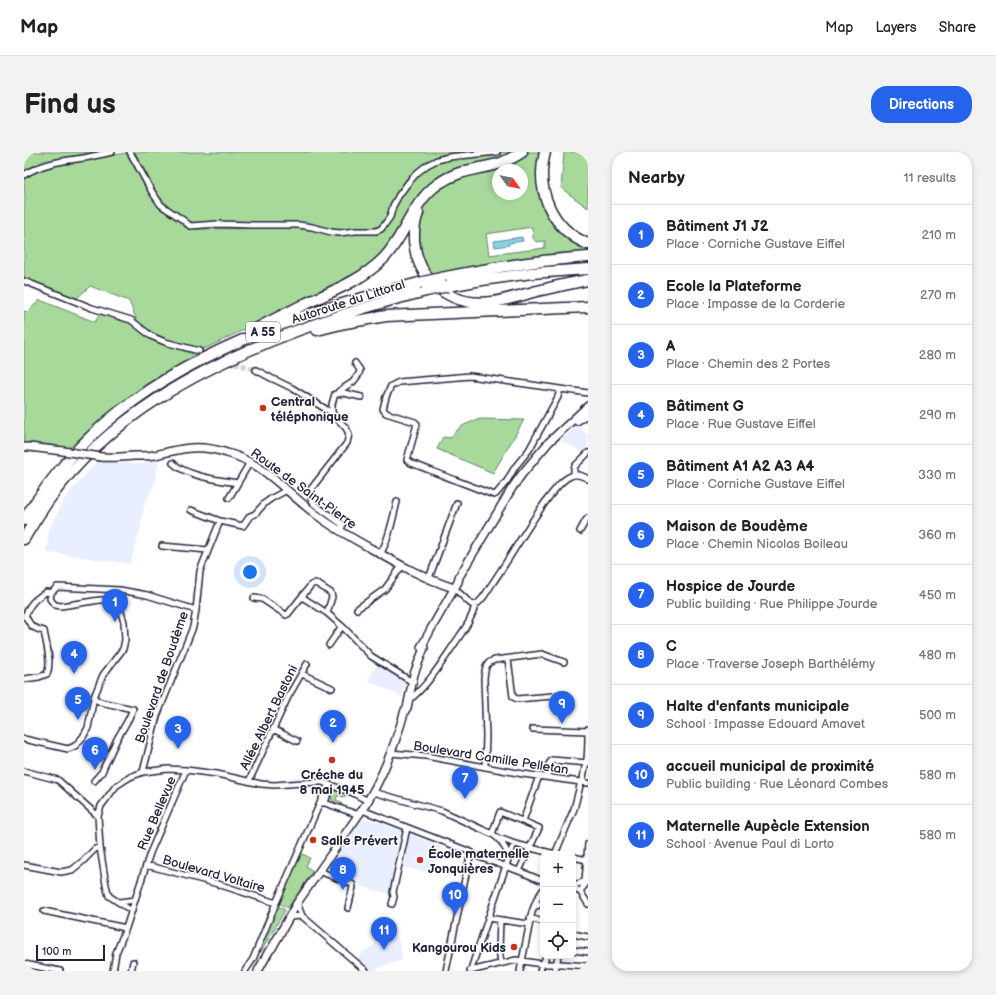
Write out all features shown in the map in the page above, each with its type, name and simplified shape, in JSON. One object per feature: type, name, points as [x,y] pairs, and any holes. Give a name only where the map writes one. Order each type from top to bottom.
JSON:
[{"type":"highway","points":[[184,369],[248,332],[349,283],[369,271],[388,254],[425,195],[437,184],[461,172],[502,163],[522,152]]},
{"type":"highway","points":[[545,152],[542,168],[542,183],[545,199],[553,216],[565,230],[580,241],[588,244]]},
{"type":"highway","points":[[449,177],[435,187],[424,199],[417,214],[414,228],[414,247],[419,263],[426,276],[441,291],[457,299],[477,303],[486,303],[588,280]]},
{"type":"highway","name":"Autoroute du Littoral","points":[[24,539],[41,511],[62,482],[97,445],[119,426],[152,402],[214,366],[270,341],[423,287],[441,278],[524,263],[588,257]]},
{"type":"highway","name":"Autoroute du Littoral","points":[[24,520],[37,500],[70,458],[93,435],[121,411],[144,394],[184,369],[233,345],[284,324],[351,301],[423,287],[448,286],[532,273],[588,269]]},
{"type":"highway","points":[[214,366],[305,333],[363,319],[393,316],[588,307]]},
{"type":"main road","points":[[258,971],[297,903],[361,813],[373,792],[400,728],[404,710],[407,708],[407,696],[414,662],[470,557],[522,474],[549,442],[588,406]]},
{"type":"main road","points":[[452,591],[462,578],[509,498],[536,460],[566,430],[588,413]]},
{"type":"main road","name":"Route de Saint-Pierre","points":[[24,447],[122,458],[154,455],[191,448],[207,448],[228,453],[250,462],[272,477],[312,512],[340,530],[402,566],[429,578],[452,591]]},
{"type":"main road","points":[[440,584],[452,591]]},
{"type":"main road","points":[[262,971],[272,953],[272,948]]},
{"type":"street","points":[[24,175],[40,166],[112,152]]},
{"type":"street","points":[[130,152],[156,199],[161,205],[190,226],[217,224],[299,225],[340,233],[354,231],[376,231],[380,228],[388,221],[399,195],[417,172],[437,160],[455,156],[497,152]]},
{"type":"street","points":[[24,281],[92,308],[131,320],[151,336],[165,342],[199,351]]},
{"type":"street","points":[[332,413],[332,404],[335,394],[353,382],[359,374],[360,370],[355,362]]},
{"type":"street","points":[[256,370],[292,388],[332,413],[350,434],[347,443],[312,489],[311,498],[314,504],[343,525],[340,530]]},
{"type":"street","points":[[560,389],[558,397],[529,450],[515,467],[507,481],[494,495],[410,463],[407,460],[417,424],[415,422],[386,413],[383,409],[391,386],[399,382],[470,376],[588,393]]},
{"type":"street","points":[[337,394],[344,393],[361,397]]},
{"type":"street","points":[[574,475],[574,468],[588,453]]},
{"type":"street","points":[[229,498],[250,462]]},
{"type":"street","points":[[173,463],[188,473],[237,483]]},
{"type":"street","points":[[407,696],[412,697],[430,679],[470,620],[475,605],[481,600],[532,521],[556,488],[568,477],[574,475],[588,479]]},
{"type":"street","points":[[191,510],[220,521],[243,526],[250,516],[255,514],[265,503],[287,490]]},
{"type":"street","points":[[380,554],[383,550],[397,502]]},
{"type":"street","points":[[429,578],[457,503]]},
{"type":"street","points":[[580,531],[588,518]]},
{"type":"street","name":"Boulevard de Boudème","points":[[142,772],[158,716],[193,627],[200,571],[220,521]]},
{"type":"street","points":[[162,546],[208,550]]},
{"type":"street","points":[[357,608],[385,589],[402,566]]},
{"type":"street","points":[[254,598],[262,599],[286,615],[311,584],[315,583],[320,585],[332,595],[326,613]]},
{"type":"street","points":[[24,739],[68,749],[75,746],[83,737],[88,728],[94,698],[103,675],[123,649],[125,640],[124,622],[119,606],[112,600],[100,600],[60,606],[55,605],[50,599],[51,593],[58,587],[120,590],[147,595],[196,610]]},
{"type":"street","points":[[452,591],[464,596]]},
{"type":"street","points":[[452,591],[464,596],[471,604],[475,605]]},
{"type":"street","points":[[24,679],[39,677],[47,674],[49,670],[50,664],[44,631],[33,628],[25,617],[28,609],[36,598],[46,592],[51,593]]},
{"type":"street","points":[[302,597],[342,626],[371,656],[411,681]]},
{"type":"street","points":[[329,645],[342,626]]},
{"type":"street","points":[[485,767],[486,666],[492,661],[542,654],[564,662]]},
{"type":"street","points":[[508,659],[513,697],[517,699],[564,695]]},
{"type":"street","name":"Allée Albert Bastoni","points":[[249,781],[288,697],[307,664]]},
{"type":"street","points":[[302,674],[332,688]]},
{"type":"street","points":[[94,698],[100,702],[133,709],[102,772],[94,781]]},
{"type":"street","points":[[273,729],[297,741]]},
{"type":"street","points":[[533,729],[588,730],[588,751],[584,782],[556,851]]},
{"type":"street","name":"Boulevard Camille Pelletan","points":[[390,753],[426,756],[538,776],[584,782]]},
{"type":"street","points":[[547,777],[549,764],[552,760],[587,763]]},
{"type":"street","points":[[132,910],[109,896],[105,882],[100,847],[98,816],[101,806],[116,786],[130,777],[142,772],[168,769],[217,774],[261,784],[274,785],[314,781],[322,782],[353,793],[368,801]]},
{"type":"street","name":"Rue Bellevue","points":[[113,971],[116,953],[126,928],[150,853],[186,770]]},
{"type":"street","points":[[24,771],[58,780],[98,816]]},
{"type":"street","points":[[523,821],[538,776]]},
{"type":"street","points":[[245,971],[253,959],[276,903],[323,803],[329,785]]},
{"type":"street","points":[[373,792],[442,811],[492,834],[499,839],[542,851]]},
{"type":"street","points":[[323,803],[361,813],[407,828],[540,880]]},
{"type":"street","points":[[492,834],[500,812],[539,828],[519,871]]},
{"type":"street","points":[[392,904],[394,897],[393,892],[407,828]]},
{"type":"street","points":[[499,839],[509,857],[471,971],[516,960],[542,964],[588,966]]},
{"type":"street","points":[[508,855],[510,854],[514,844]]},
{"type":"street","points":[[588,844],[586,882],[576,887],[588,904]]},
{"type":"street","points":[[24,865],[61,872],[72,870],[95,849],[100,847]]},
{"type":"street","points":[[446,971],[467,870],[472,853]]},
{"type":"street","points":[[576,858],[587,860]]},
{"type":"street","name":"Boulevard Voltaire","points":[[146,865],[218,884],[276,903]]},
{"type":"street","points":[[319,871],[352,884],[353,887],[348,908]]},
{"type":"street","points":[[520,971],[530,921],[537,899],[540,894]]},
{"type":"street","points":[[119,902],[134,900]]},
{"type":"street","points":[[297,903],[302,916],[366,971]]},
{"type":"street","points":[[534,907],[540,904]]},
{"type":"street","points":[[44,911],[126,928]]},
{"type":"street","points":[[289,917],[302,916]]},
{"type":"street","points":[[488,918],[540,922]]},
{"type":"street","points":[[500,920],[499,949],[501,963]]},
{"type":"street","points":[[576,935],[588,937]]},
{"type":"street","points":[[576,950],[588,952]]},
{"type":"street","points":[[253,959],[262,963]]},
{"type":"street","points":[[540,971],[540,966],[546,959]]},
{"type":"street","points":[[555,971],[557,959]]},
{"type":"street","points":[[131,971],[133,962]]},
{"type":"street","points":[[24,964],[60,971]]},
{"type":"shaded area","points":[[578,425],[588,436],[588,451],[585,454],[561,440]]},
{"type":"shaded area","points":[[159,459],[155,482],[143,509],[141,526],[130,564],[46,552],[49,529],[65,498],[97,461],[140,464]]},
{"type":"shaded area","points":[[378,664],[405,683],[402,697],[367,680]]},
{"type":"shaded area","points":[[368,819],[400,830],[403,833],[390,894],[358,885],[356,882],[329,871],[332,862],[360,821]]},
{"type":"shaded area","name":"École maternelle Jonquières","points":[[410,835],[441,846],[431,873],[403,867],[407,842]]},
{"type":"shaded area","points":[[396,932],[403,960],[371,971],[357,959],[364,951]]},
{"type":"green space","points":[[24,152],[97,152],[43,161],[24,172]]},
{"type":"green space","points":[[135,152],[484,152],[441,155],[427,161],[409,175],[395,196],[386,217],[377,229],[338,231],[301,223],[195,223],[187,220],[175,213],[158,195]]},
{"type":"green space","points":[[502,152],[514,152],[496,160],[453,169],[441,175],[430,184],[397,236],[372,265],[343,282],[204,349],[167,339],[153,333],[137,321],[129,301],[90,286],[76,299],[24,278],[24,179],[33,173],[49,167],[126,153],[159,208],[178,220],[186,228],[303,228],[337,235],[382,230],[408,186],[426,169],[437,163],[449,159],[498,154]]},
{"type":"green space","points":[[527,152],[542,152],[541,197],[588,247],[588,253],[520,259],[430,274],[424,266],[417,242],[420,215],[425,204],[433,193],[443,185],[492,166],[492,200],[528,200],[528,164],[497,164]],"holes":[[[532,227],[533,238],[536,242],[545,241],[545,248],[489,255],[486,234]]]},
{"type":"green space","points":[[564,152],[588,152],[588,208],[561,188]]},
{"type":"green space","points":[[40,300],[95,322],[100,314],[130,323],[156,342],[196,355],[147,384],[109,412],[69,448],[43,444],[24,444],[24,311],[27,312]]},
{"type":"green space","points":[[480,419],[524,420],[493,473],[437,449],[443,437],[451,438],[460,428]]},
{"type":"green space","points":[[335,791],[349,794],[343,797],[338,795],[336,800],[341,802],[343,807],[332,800],[331,797]]},
{"type":"green space","points":[[301,853],[310,858],[306,866],[313,871],[288,908],[279,903]]},
{"type":"green space","points":[[278,906],[285,910],[261,952],[259,952]]},
{"type":"water","points":[[522,237],[523,241],[495,247],[494,241]]},
{"type":"tunnel","points":[[199,351],[256,370]]},
{"type":"place","name":"Central téléphonique","points":[[263,408]]},
{"type":"place","name":"Bâtiment J1 J2","points":[[115,622]]},
{"type":"place","name":"Bâtiment G","points":[[74,674]]},
{"type":"place","name":"Bâtiment A1 A2 A3 A4","points":[[78,720]]},
{"type":"place","name":"Halte d'enfants municipale","points":[[562,724]]},
{"type":"place","name":"Ecole la Plateforme","points":[[333,743]]},
{"type":"place","name":"A","points":[[178,749]]},
{"type":"place","name":"Créche du 8 mai 1945","points":[[332,760]]},
{"type":"place","name":"Maison de Boudème","points":[[95,770]]},
{"type":"place","name":"Hospice de Jourde","points":[[465,799]]},
{"type":"place","name":"Salle Prévert","points":[[313,840]]},
{"type":"place","name":"École maternelle Jonquières","points":[[420,860]]},
{"type":"place","name":"C","points":[[343,890]]},
{"type":"place","name":"accueil municipal de proximité","points":[[455,915]]},
{"type":"place","name":"Kangourou Kids","points":[[514,947]]},
{"type":"place","name":"Maternelle Aupècle Extension","points":[[384,950]]}]
